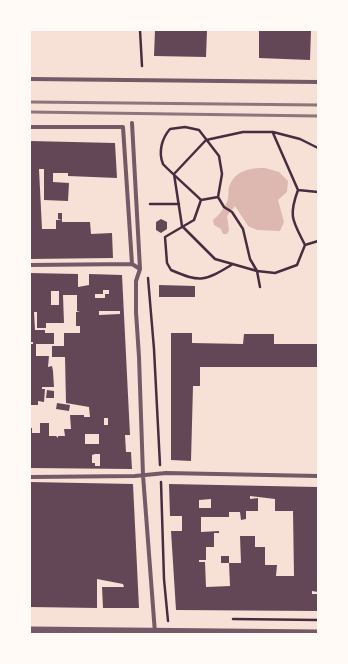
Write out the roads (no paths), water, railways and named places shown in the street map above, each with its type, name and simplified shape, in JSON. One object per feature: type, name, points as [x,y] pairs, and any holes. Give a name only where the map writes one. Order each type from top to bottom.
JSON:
[{"type":"street","points":[[30,79],[318,82]]},
{"type":"street","points":[[132,123],[140,269],[136,280],[136,312],[143,475],[155,633]]},
{"type":"street","points":[[30,127],[123,127],[132,264]]},
{"type":"street","points":[[30,264],[132,264],[140,269]]},
{"type":"street","points":[[30,477],[143,475],[161,473],[318,476]]},
{"type":"street","points":[[30,630],[155,633],[318,633]]},
{"type":"railway","points":[[30,102],[318,105]]},
{"type":"railway","points":[[30,112],[318,116]]}]
